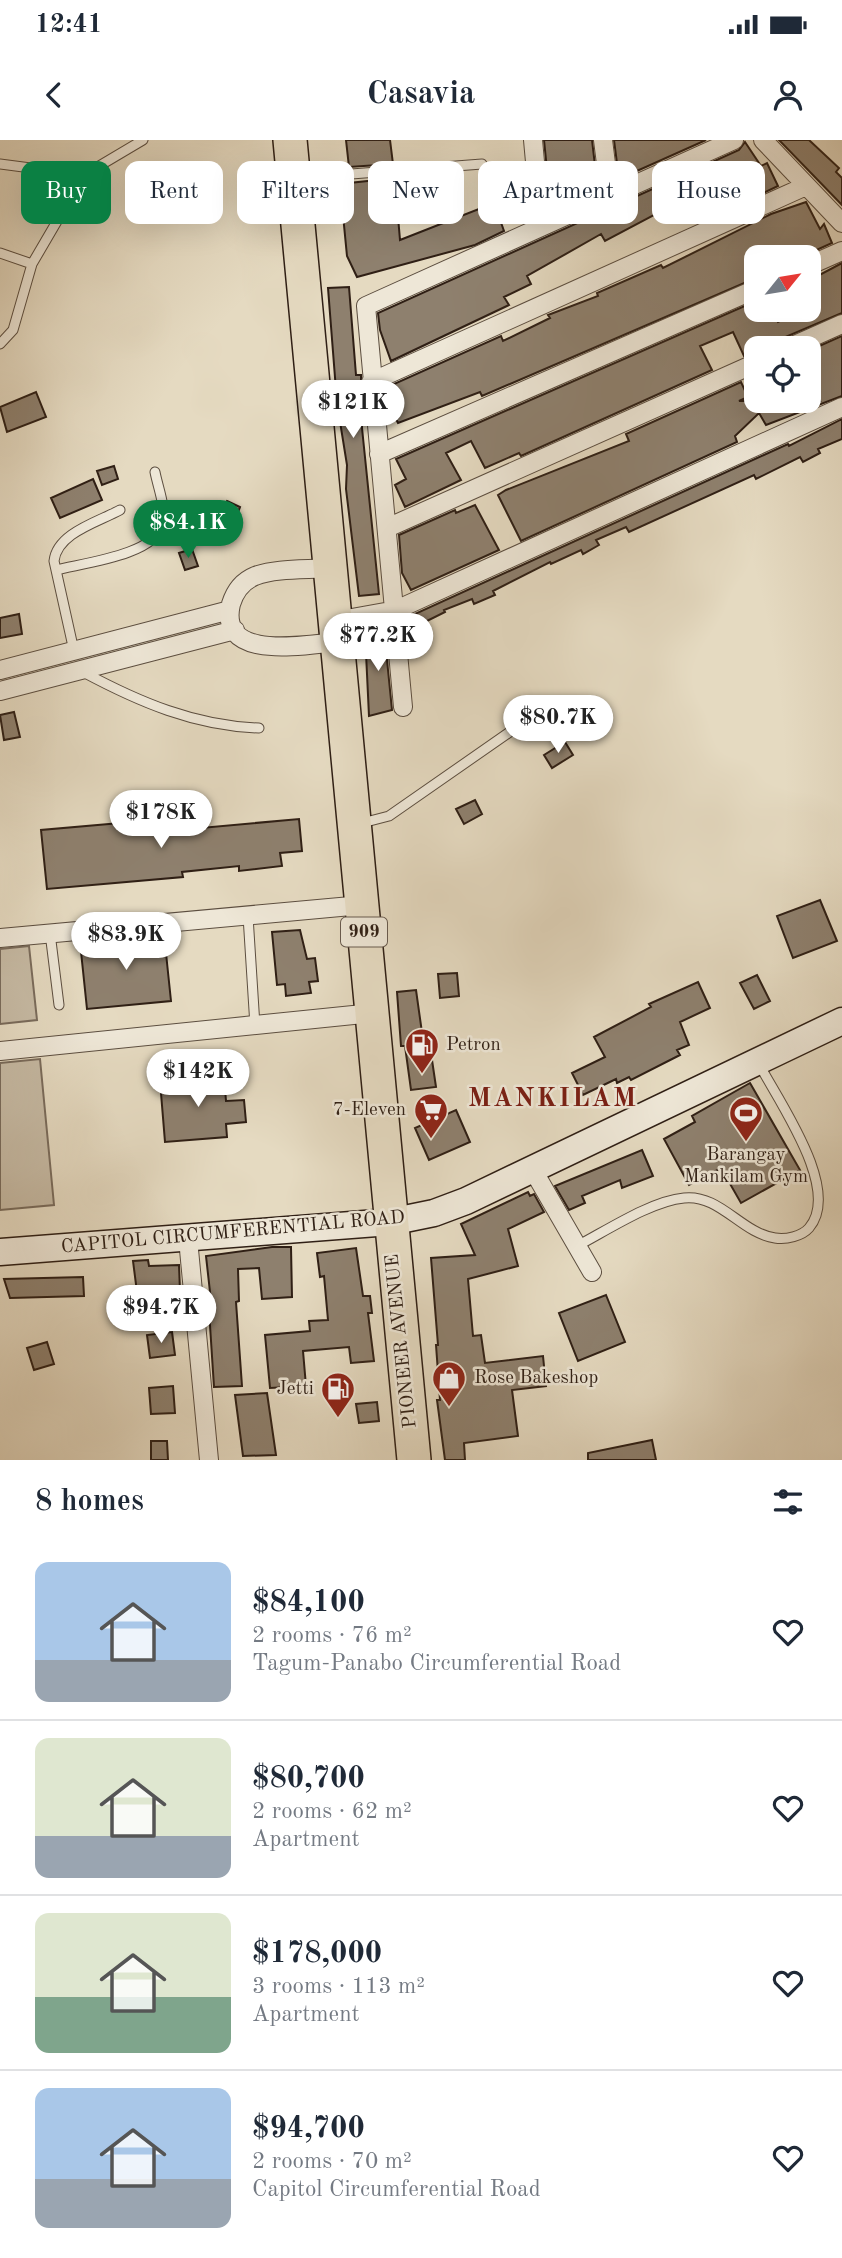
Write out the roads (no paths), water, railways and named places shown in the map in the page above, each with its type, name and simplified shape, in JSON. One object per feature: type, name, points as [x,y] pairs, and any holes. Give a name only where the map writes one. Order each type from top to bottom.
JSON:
[{"type":"highway","name":"909","points":[[290,140],[292,161]]},
{"type":"highway","name":"909","points":[[298,224],[373,1013],[390,1222]]},
{"type":"highway","name":"PIONEER AVENUE","points":[[390,1222],[414,1460]]},
{"type":"main road","name":"CAPITOL CIRCUMFERENTIAL ROAD","points":[[0,1252],[390,1222],[449,1208],[842,1021]]},
{"type":"street","points":[[533,140],[541,227]]},
{"type":"street","points":[[603,140],[606,161]]},
{"type":"street","points":[[638,183],[734,140]]},
{"type":"street","points":[[763,140],[842,223]]},
{"type":"street","points":[[371,382],[806,186]]},
{"type":"street","points":[[402,707],[396,610],[365,310],[369,303],[547,224]]},
{"type":"street","points":[[821,260],[842,251]]},
{"type":"street","points":[[379,454],[744,294]]},
{"type":"street","points":[[815,336],[842,324]]},
{"type":"street","points":[[387,528],[744,367]]},
{"type":"street","points":[[330,568],[252,577],[236,592],[230,610],[235,630],[246,641],[263,647],[336,631],[396,610],[842,407]]},
{"type":"street","points":[[0,670],[230,610]]},
{"type":"street","points":[[197,618],[201,639]]},
{"type":"street","points":[[0,691],[235,630]]},
{"type":"street","points":[[74,650],[79,670]]},
{"type":"street","points":[[0,938],[362,905]]},
{"type":"street","points":[[0,1051],[373,1013]]},
{"type":"street","points":[[533,1170],[592,1272]]},
{"type":"street","points":[[188,1239],[209,1460]]},
{"type":"lane","points":[[107,161],[143,140]]},
{"type":"lane","points":[[0,164],[21,167]]},
{"type":"lane","points":[[354,174],[478,164]]},
{"type":"lane","points":[[0,344],[13,330],[32,264],[55,224]]},
{"type":"lane","points":[[0,253],[32,264]]},
{"type":"lane","points":[[56,570],[130,551],[153,542],[163,524],[155,472]]},
{"type":"lane","points":[[74,650],[56,570],[55,551],[59,544],[120,510]]},
{"type":"lane","points":[[79,670],[149,704],[195,721],[226,727],[259,728]]},
{"type":"lane","points":[[354,824],[389,816],[513,729]]},
{"type":"lane","points":[[248,916],[255,1026]]},
{"type":"lane","points":[[50,933],[59,1004]]},
{"type":"lane","points":[[577,1247],[628,1220],[682,1198],[702,1198],[740,1222],[774,1238],[790,1238],[807,1231],[817,1219],[822,1197],[821,1185],[814,1165],[758,1063]]},
{"type":"place","name":"Petron","points":[[422,1075]]},
{"type":"place","name":"7-Eleven","points":[[431,1140]]},
{"type":"place","name":"Barangay Mankilam Gym","points":[[746,1143]]},
{"type":"place","name":"Rose Bakeshop","points":[[449,1408]]},
{"type":"place","name":"Jetti","points":[[338,1419]]},
{"type":"district","name":"MANKILAM","points":[[553,1099]]}]
